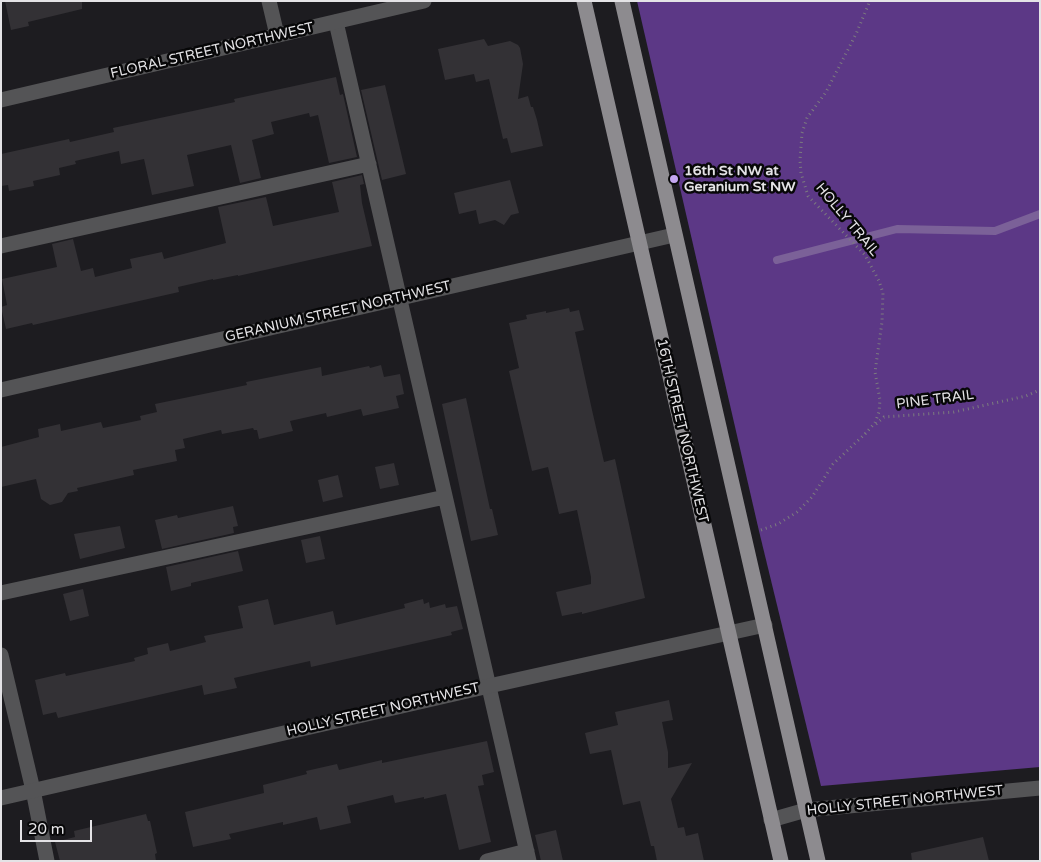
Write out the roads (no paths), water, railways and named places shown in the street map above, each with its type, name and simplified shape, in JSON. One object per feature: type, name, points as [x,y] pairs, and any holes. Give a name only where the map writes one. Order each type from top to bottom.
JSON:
[{"type":"main road","name":"16TH STREET NORTHWEST","points":[[584,1],[771,820],[782,861]]},
{"type":"main road","points":[[622,1],[818,861]]},
{"type":"street","points":[[269,1],[277,35]]},
{"type":"street","name":"FLORAL STREET NORTHWEST","points":[[1,100],[424,1]]},
{"type":"street","points":[[336,22],[528,856],[487,861]]},
{"type":"street","points":[[1,246],[369,164]]},
{"type":"street","name":"GERANIUM STREET NORTHWEST","points":[[1,390],[674,234]]},
{"type":"street","points":[[1,594],[445,497]]},
{"type":"street","name":"HOLLY STREET NORTHWEST","points":[[1,798],[488,686],[765,625]]},
{"type":"street","points":[[1,655],[33,790],[47,861]]},
{"type":"street","name":"HOLLY STREET NORTHWEST","points":[[771,820],[806,810],[1040,788]]},
{"type":"waterway","points":[[777,260],[897,229],[995,231],[1040,214]]},
{"type":"place","name":"16th St NW at Geranium St NW","points":[[674,179]]}]
